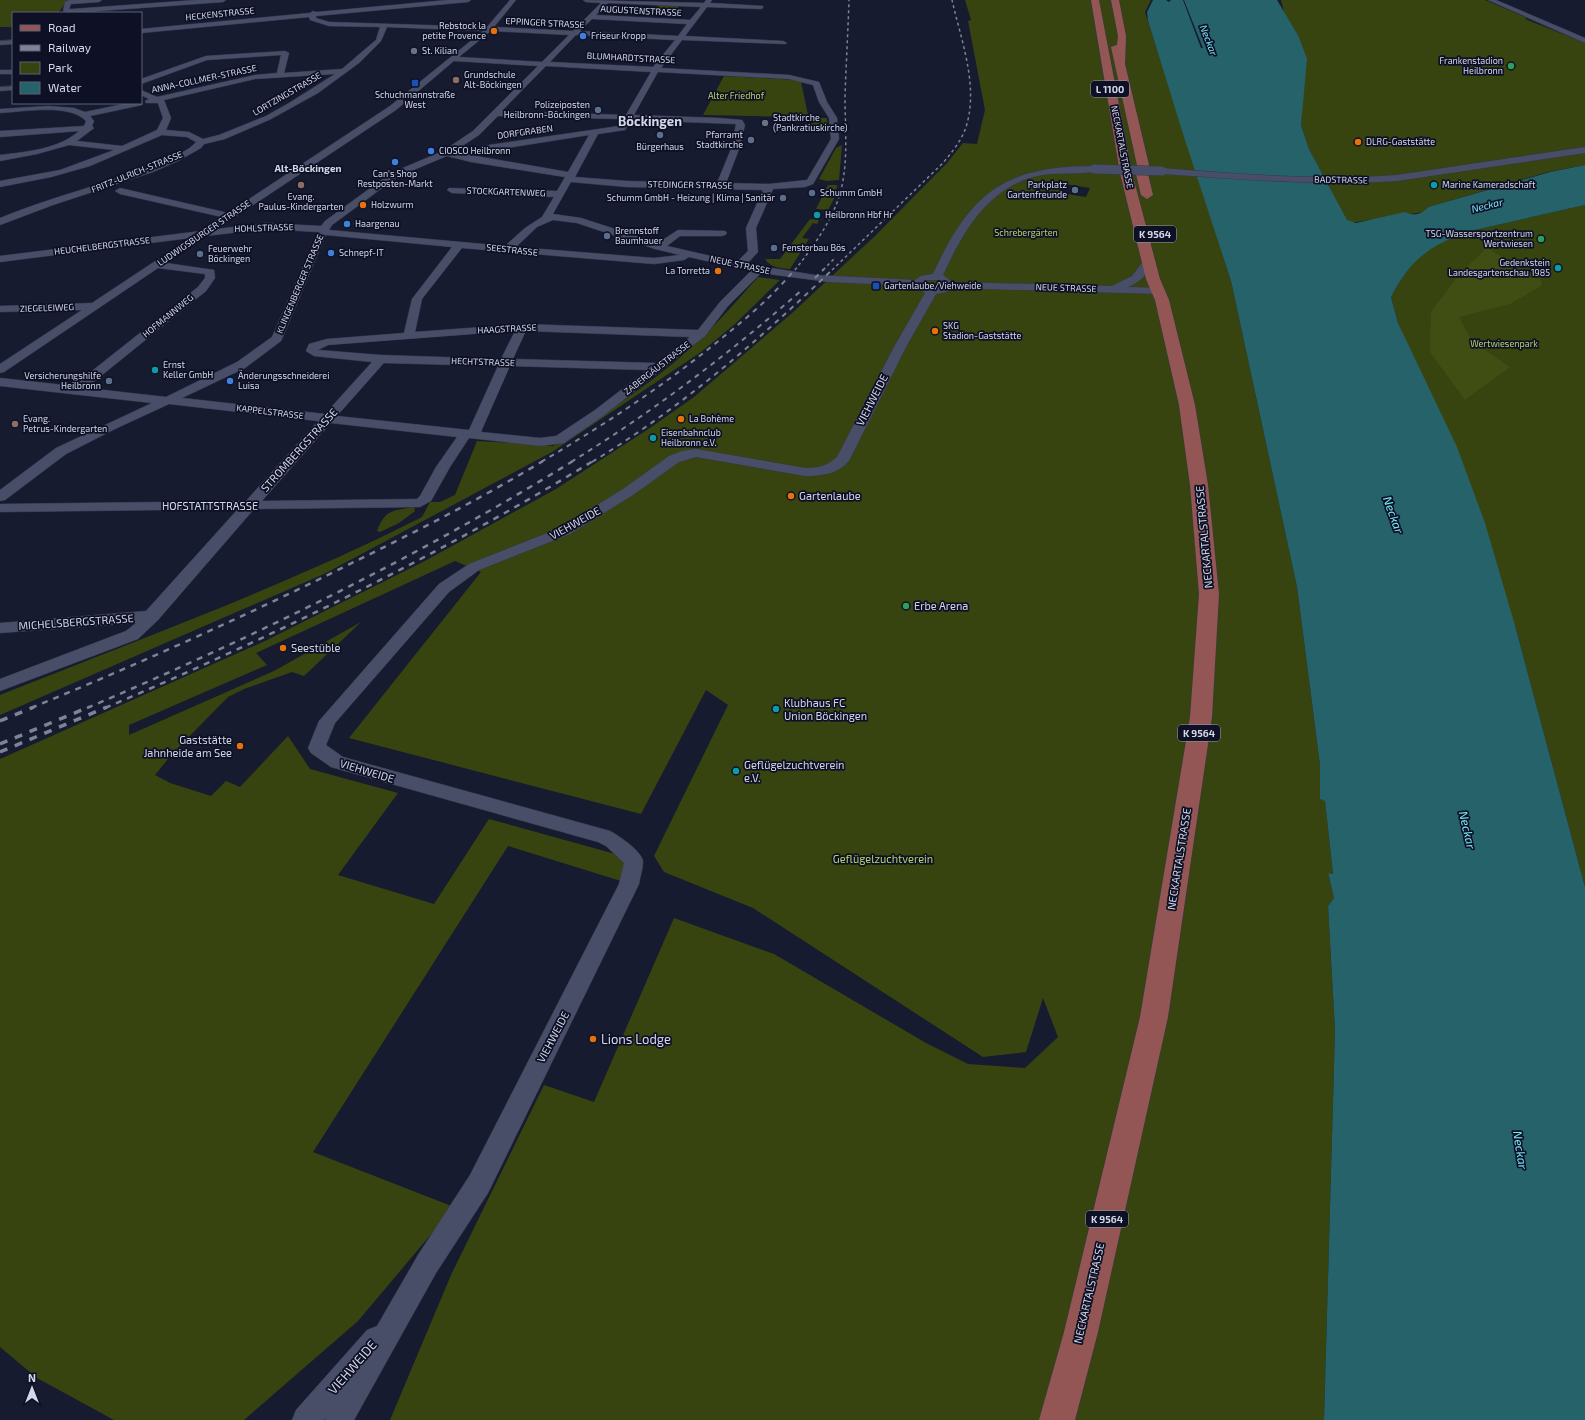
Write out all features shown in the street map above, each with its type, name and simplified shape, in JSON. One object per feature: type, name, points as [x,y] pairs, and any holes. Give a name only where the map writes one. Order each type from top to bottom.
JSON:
[{"type":"main road","points":[[1086,0],[1092,4],[1096,11]]},
{"type":"main road","name":"NECKARTALSTRASSE","points":[[1057,1420],[1081,1332],[1154,1017],[1201,717],[1209,594],[1199,484],[1187,405],[1159,291],[1154,283],[1126,173],[1095,0]]},
{"type":"main road","name":"NECKARTALSTRASSE","points":[[1106,0],[1111,31],[1121,63],[1143,165],[1142,174],[1149,205]]},
{"type":"main road","name":"NECKARTALSTRASSE","points":[[1115,0],[1122,36],[1121,63]]},
{"type":"main road","name":"K 9564","points":[[1159,252],[1166,283],[1165,287],[1159,291]]},
{"type":"street","points":[[99,0],[68,2],[65,10],[72,11],[223,0]]},
{"type":"street","name":"HECKENSTRASSE","points":[[142,31],[300,12],[313,13],[468,0]]},
{"type":"street","name":"LUDWIGSBURGER STRASSE","points":[[0,369],[229,216],[334,149],[393,108],[489,29],[513,0]]},
{"type":"street","points":[[586,0],[706,3],[761,7]]},
{"type":"street","name":"KLINGENBERGER STRASSE","points":[[0,497],[61,451],[110,426],[242,365],[260,353],[277,339],[323,230],[363,196],[394,175],[446,153],[476,133],[607,0]]},
{"type":"street","points":[[1491,0],[1585,41]]},
{"type":"street","points":[[627,118],[656,69],[706,3]]},
{"type":"street","name":"EPPINGER STRASSE","points":[[313,13],[312,19],[329,24],[489,29],[783,43]]},
{"type":"street","name":"AUGUSTENSTRASSE","points":[[589,18],[692,22]]},
{"type":"street","points":[[214,31],[216,23]]},
{"type":"street","name":"LORTZINGSTRASSE","points":[[201,142],[227,136],[266,118],[316,91],[344,71],[373,47],[379,40],[384,25]]},
{"type":"street","points":[[0,43],[12,42]]},
{"type":"street","points":[[142,82],[206,58],[285,53],[280,76]]},
{"type":"street","name":"BLUMHARDTSTRASSE","points":[[453,59],[777,75],[809,81],[816,84],[823,102],[833,118],[835,135],[834,142],[810,182]]},
{"type":"street","name":"ANNA-COLLMER-STRASSE","points":[[142,102],[255,77],[344,71]]},
{"type":"street","points":[[0,72],[12,72]]},
{"type":"street","points":[[0,89],[12,88]]},
{"type":"street","points":[[0,184],[47,176],[98,160],[124,149],[145,137],[161,132],[167,118],[167,113],[162,102],[142,92]]},
{"type":"street","name":"ANNA-COLLMER-STRASSE","points":[[85,115],[135,104]]},
{"type":"street","points":[[0,111],[58,108],[73,110],[85,115],[90,121],[90,128]]},
{"type":"street","points":[[495,113],[719,120],[739,122],[742,125],[721,185]]},
{"type":"street","name":"DORFGRABEN","points":[[482,149],[622,128],[627,118]]},
{"type":"street","points":[[0,134],[90,128]]},
{"type":"street","points":[[0,158],[37,152],[68,142],[90,128]]},
{"type":"street","name":"FRITZ-ULRICH-STRASSE","points":[[0,222],[23,211],[111,184],[171,160],[192,150],[201,142],[193,136],[161,132]]},
{"type":"street","points":[[507,250],[539,221],[546,218],[595,132]]},
{"type":"street","points":[[68,142],[124,149]]},
{"type":"street","name":"BADSTRASSE","points":[[937,278],[966,222],[979,204],[995,190],[1013,180],[1034,174],[1094,169],[1341,180],[1397,178],[1585,150]]},
{"type":"street","name":"STEDINGER STRASSE","points":[[446,153],[570,177],[627,184],[769,187],[810,182]]},
{"type":"street","points":[[740,265],[753,252],[752,228],[769,187]]},
{"type":"street","name":"STOCKGARTENWEG","points":[[452,190],[560,194]]},
{"type":"street","name":"HOHLSTRASSE","points":[[120,191],[229,216]]},
{"type":"street","points":[[0,211],[9,209],[23,211]]},
{"type":"street","name":"NEUE STRASSE","points":[[546,218],[568,218],[659,247],[758,270],[829,279],[918,283],[922,279],[937,278],[946,281],[949,285]]},
{"type":"street","name":"HOHLSTRASSE","points":[[204,233],[266,226],[323,230]]},
{"type":"street","name":"SEESTRASSE","points":[[323,230],[507,250],[654,261],[674,257],[700,256]]},
{"type":"street","name":"HEUCHELBERGSTRASSE","points":[[0,259],[204,233]]},
{"type":"street","points":[[659,247],[678,233],[722,233]]},
{"type":"street","points":[[409,336],[418,299],[438,270],[459,244]]},
{"type":"street","points":[[1104,289],[1132,282],[1140,277],[1149,261]]},
{"type":"street","name":"HOFMANNWEG","points":[[76,390],[202,289],[210,278],[210,272],[156,265]]},
{"type":"street","name":"ZABERGÄUSTRASSE","points":[[540,442],[559,440],[599,413],[701,334],[724,304],[758,270]]},
{"type":"street","name":"NEUE STRASSE","points":[[918,283],[922,288],[932,291],[943,290],[949,285],[1159,291]]},
{"type":"street","name":"VIEHWEIDE","points":[[339,1420],[427,1264],[479,1184],[629,884],[634,861],[613,841],[603,836],[337,762],[318,748],[319,737],[324,726],[444,588],[474,567],[565,531],[628,492],[674,459],[687,454],[696,453],[805,472],[821,472],[835,468],[843,459],[900,347],[932,291]]},
{"type":"street","name":"ZIEGELEIWEG","points":[[0,309],[94,306]]},
{"type":"street","points":[[469,433],[522,327]]},
{"type":"street","name":"HAAGSTRASSE","points":[[314,346],[327,342],[522,327],[701,334]]},
{"type":"street","name":"HECHTSTRASSE","points":[[314,346],[312,351],[318,354],[381,359],[659,367]]},
{"type":"street","name":"STROMBERGSTRASSE","points":[[0,685],[132,635],[152,616],[381,359]]},
{"type":"street","name":"KAPPELSTRASSE","points":[[0,382],[540,442]]},
{"type":"street","name":"HOFSTATTSTRASSE","points":[[0,508],[420,503],[426,498],[443,467],[469,433]]},
{"type":"street","name":"MICHELSBERGSTRASSE","points":[[0,628],[152,616]]},
{"type":"street","points":[[106,619],[106,633],[110,639],[117,641]]},
{"type":"street","name":"VIEHWEIDE","points":[[306,1420],[398,1313]]},
{"type":"green space","points":[[0,0],[68,0],[59,12],[12,12],[12,27],[0,27]]},
{"type":"green space","points":[[965,0],[1151,0],[1145,12],[1231,281],[1297,587],[1320,765],[1320,799],[1325,800],[1333,874],[1328,873],[1334,898],[1328,906],[1335,1030],[1324,1420],[390,1420],[451,1275],[544,1085],[594,1102],[674,918],[774,954],[926,1043],[968,1064],[1025,1068],[1058,1037],[1043,998],[1026,1052],[983,1057],[753,908],[664,872],[654,856],[728,705],[706,690],[641,814],[349,738],[481,572],[455,561],[256,653],[267,665],[129,725],[129,735],[274,671],[361,622],[304,676],[292,672],[244,689],[228,697],[172,754],[155,775],[170,783],[211,796],[226,781],[240,787],[288,736],[310,769],[398,793],[338,875],[434,904],[489,819],[626,857],[621,881],[508,846],[313,1152],[454,1207],[358,1321],[244,1420],[114,1420],[37,1378],[0,1347],[0,759],[265,641],[423,562],[556,489],[650,428],[694,397],[791,314],[875,236],[947,163],[963,143],[977,144],[985,110],[968,21],[971,20]],"holes":[[[1065,184],[1090,188],[1086,197],[1060,193]]]},
{"type":"green space","points":[[1281,0],[1485,0],[1527,18],[1525,19],[1585,43],[1585,165],[1548,172],[1428,207],[1424,212],[1350,223],[1347,221],[1309,149],[1301,125],[1303,94],[1298,35],[1284,12]]},
{"type":"green space","points":[[659,5],[679,6],[671,15],[651,14]]},
{"type":"green space","name":"Alter Friedhof","points":[[724,76],[797,80],[801,82],[808,115],[794,117],[703,115]]},
{"type":"green space","points":[[821,118],[827,118],[828,131],[803,128]]},
{"type":"green space","points":[[842,145],[839,180],[826,181],[819,179],[836,148]]},
{"type":"green space","points":[[828,185],[837,185],[836,195],[828,210],[816,209]]},
{"type":"green space","name":"Wertwiesenpark","points":[[1585,205],[1585,887],[1516,629],[1398,323],[1391,297],[1403,276],[1424,253],[1455,236],[1448,233],[1461,230],[1475,230]]},
{"type":"green space","points":[[810,219],[819,220],[817,224],[813,223],[802,238],[809,239],[790,269],[776,267],[767,262],[765,259],[780,259]]},
{"type":"green space","points":[[1487,248],[1542,281],[1541,286],[1510,304],[1459,317],[1472,341],[1510,367],[1465,400],[1430,352],[1431,312],[1461,272]]},
{"type":"green space","points":[[758,277],[780,280],[735,324],[701,352],[552,452],[324,574],[0,715],[0,695],[266,589],[371,542],[422,517],[430,502],[440,502],[455,495],[477,441],[553,446],[629,397],[665,370],[714,325]]},
{"type":"green space","points":[[414,507],[415,511],[399,523],[380,532],[377,531],[383,519],[391,512]]},
{"type":"water","name":"Neckar","points":[[1153,0],[1166,0],[1169,2],[1171,0],[1183,0],[1201,48],[1203,48],[1184,0],[1277,0],[1298,35],[1307,59],[1301,125],[1309,149],[1347,220],[1356,223],[1405,212],[1417,214],[1423,212],[1428,207],[1550,172],[1585,165],[1585,205],[1475,230],[1449,232],[1456,236],[1434,247],[1417,260],[1404,276],[1391,297],[1398,323],[1457,447],[1485,523],[1516,629],[1585,887],[1585,1420],[1324,1420],[1335,1030],[1328,906],[1334,898],[1328,873],[1333,874],[1325,801],[1320,799],[1320,765],[1297,587],[1231,281],[1148,21],[1147,12]]},
{"type":"railway","points":[[795,270],[831,217],[842,185],[846,135],[845,97],[849,0]]},
{"type":"railway","points":[[832,270],[943,163],[962,137],[970,111],[970,79],[964,47],[952,0]]},
{"type":"railway","points":[[815,278],[835,258]]},
{"type":"railway","points":[[541,462],[588,434],[679,372],[751,314],[770,297],[795,269]]},
{"type":"railway","points":[[592,462],[657,419],[718,372],[776,322],[833,269]]},
{"type":"railway","points":[[571,462],[602,443],[662,402],[748,336],[803,289]]},
{"type":"railway","points":[[31,708],[195,638],[316,581],[403,538],[497,488],[543,461]]},
{"type":"railway","points":[[87,708],[212,653],[395,563],[573,461]]},
{"type":"railway","points":[[105,708],[230,653],[354,594],[475,530],[593,461]]},
{"type":"railway","points":[[0,721],[34,707]]},
{"type":"railway","points":[[0,744],[89,707]]},
{"type":"railway","points":[[0,752],[107,707]]},
{"type":"place","name":"Rebstock la petite Provence","points":[[494,31]]},
{"type":"place","name":"Friseur Kropp","points":[[583,36]]},
{"type":"place","name":"St. Kilian","points":[[414,51]]},
{"type":"place","name":"Frankenstadion Heilbronn","points":[[1511,66]]},
{"type":"place","name":"Grundschule Alt-Böckingen","points":[[456,80]]},
{"type":"place","name":"Schuchmannstraße West","points":[[415,83]]},
{"type":"place","name":"Polizeiposten Heilbronn-Böckingen","points":[[598,110]]},
{"type":"place","name":"Stadtkirche (Pankratiuskirche)","points":[[765,123]]},
{"type":"place","name":"Bürgerhaus","points":[[660,135]]},
{"type":"place","name":"Pfarramt Stadtkirche","points":[[751,140]]},
{"type":"place","name":"DLRG-Gaststätte","points":[[1358,142]]},
{"type":"place","name":"CIOSCO Heilbronn","points":[[431,151]]},
{"type":"place","name":"Can's Shop Restposten-Markt","points":[[395,162]]},
{"type":"place","name":"Evang. Paulus-Kindergarten","points":[[301,185]]},
{"type":"place","name":"Marine Kameradschaft","points":[[1434,185]]},
{"type":"place","name":"Parkplatz Gartenfreunde","points":[[1075,190]]},
{"type":"place","name":"Schumm GmbH","points":[[812,193]]},
{"type":"place","name":"Schumm GmbH - Heizung | Klima | Sanitär","points":[[783,198]]},
{"type":"place","name":"Holzwurm","points":[[363,205]]},
{"type":"place","name":"Heilbronn Hbf Hr","points":[[817,215]]},
{"type":"place","name":"Haargenau","points":[[347,224]]},
{"type":"place","name":"Brennstoff Baumhauer","points":[[607,236]]},
{"type":"place","name":"TSG-Wassersportzentrum Wertwiesen","points":[[1541,239]]},
{"type":"place","name":"Fensterbau Bös","points":[[774,248]]},
{"type":"place","name":"Schnepf-IT","points":[[331,253]]},
{"type":"place","name":"Feuerwehr Böckingen","points":[[200,254]]},
{"type":"place","name":"Gedenkstein Landesgartenschau 1985","points":[[1558,268]]},
{"type":"place","name":"La Torretta","points":[[718,271]]},
{"type":"place","name":"Gartenlaube/Viehweide","points":[[876,286]]},
{"type":"place","name":"SKG Stadion-Gaststätte","points":[[935,331]]},
{"type":"place","name":"Ernst Keller GmbH","points":[[155,370]]},
{"type":"place","name":"Versicherungshilfe Heilbronn","points":[[109,381]]},
{"type":"place","name":"Änderungsschneiderei Luisa","points":[[230,381]]},
{"type":"place","name":"La Bohème","points":[[681,419]]},
{"type":"place","name":"Evang. Petrus-Kindergarten","points":[[15,424]]},
{"type":"place","name":"Eisenbahnclub Heilbronn e.V.","points":[[653,438]]},
{"type":"place","name":"Gartenlaube","points":[[791,496]]},
{"type":"place","name":"Erbe Arena","points":[[906,606]]},
{"type":"place","name":"Seestüble","points":[[283,648]]},
{"type":"place","name":"Klubhaus FC Union Böckingen","points":[[776,709]]},
{"type":"place","name":"Gaststätte Jahnheide am See","points":[[240,746]]},
{"type":"place","name":"Geflügelzuchtverein e.V.","points":[[736,771]]},
{"type":"place","name":"Lions Lodge","points":[[593,1039]]},
{"type":"district","name":"Böckingen","points":[[650,121]]},
{"type":"district","name":"Alt-Böckingen","points":[[308,168]]},
{"type":"park label","name":"Schrebergärten","points":[[1026,233]]},
{"type":"park label","name":"Geflügelzuchtverein","points":[[883,859]]}]
